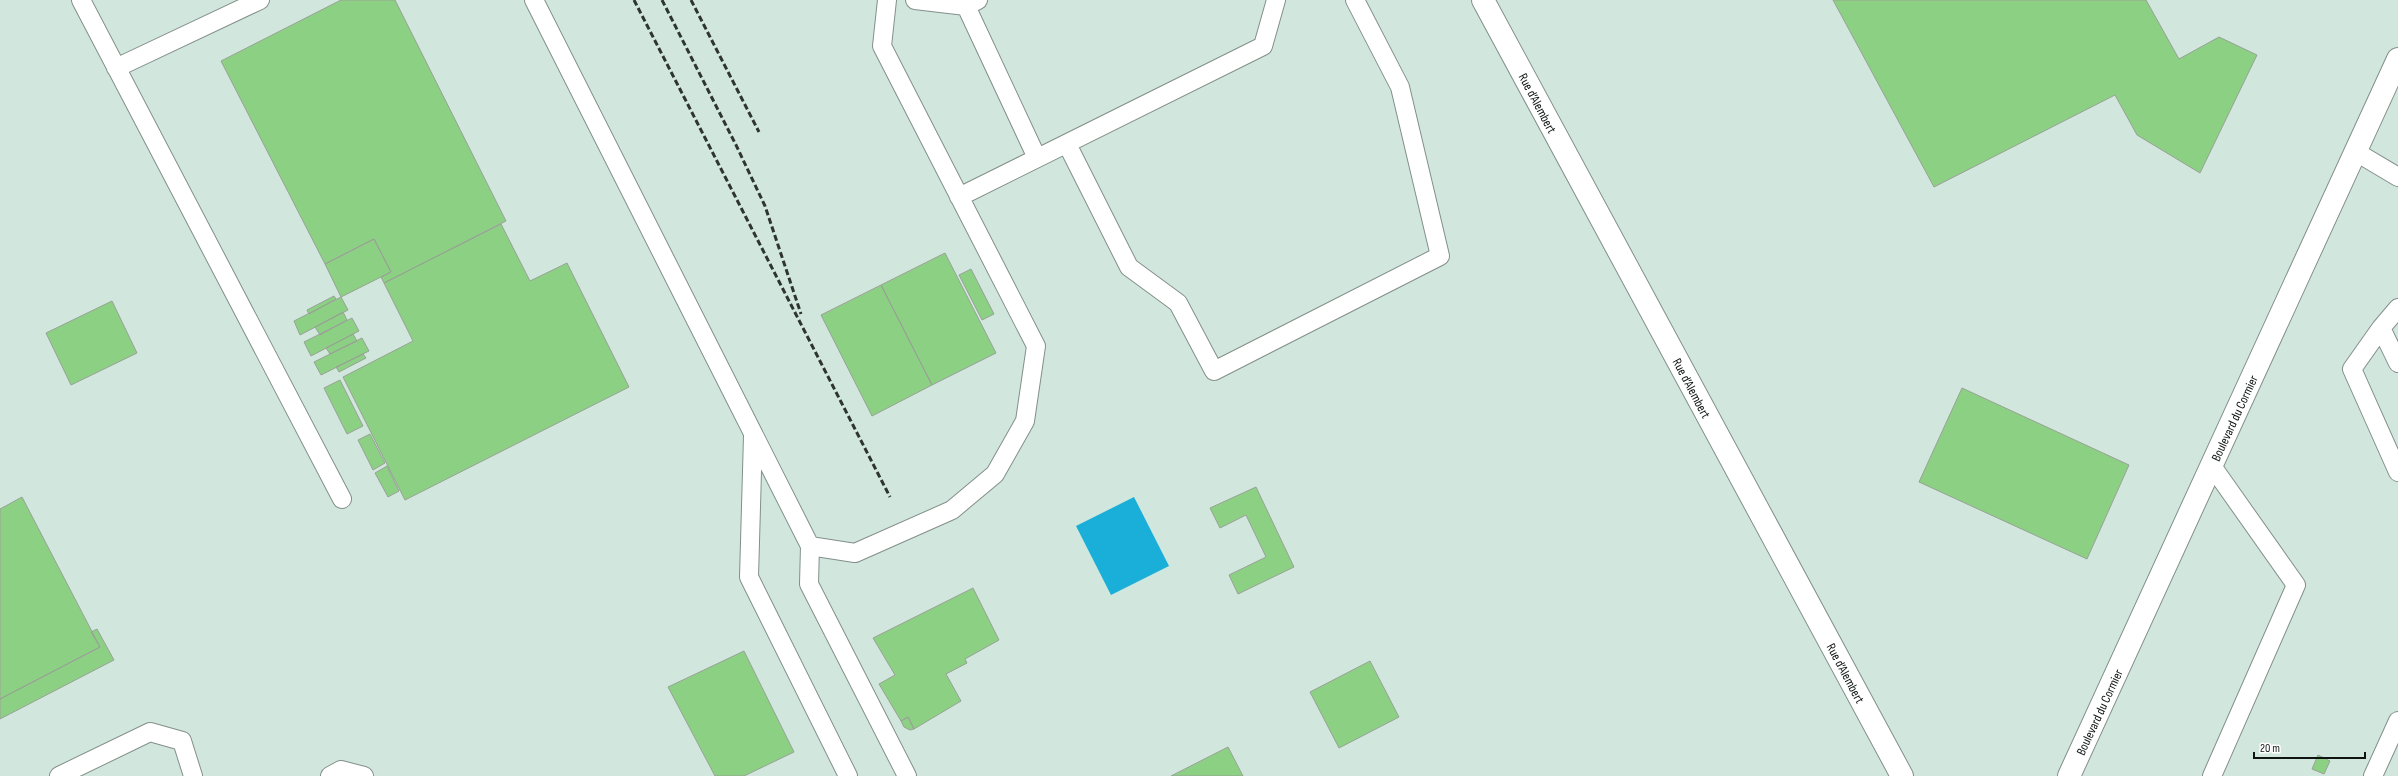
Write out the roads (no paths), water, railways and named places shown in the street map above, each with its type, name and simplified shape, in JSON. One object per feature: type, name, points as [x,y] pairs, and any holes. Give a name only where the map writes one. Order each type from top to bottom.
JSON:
[{"type":"street","name":"Rue d’Alembert","points":[[1482,0],[1902,776]]},
{"type":"street","name":"Boulevard du Cormier","points":[[2069,776],[2398,59]]},
{"type":"lane","points":[[80,0],[342,499]]},
{"type":"lane","points":[[116,68],[260,0]]},
{"type":"lane","points":[[534,0],[810,546],[809,584],[907,776]]},
{"type":"lane","points":[[810,546],[855,553],[952,510],[995,474],[1025,421],[1036,346],[882,46],[887,0]]},
{"type":"lane","points":[[915,0],[972,3],[1037,158]]},
{"type":"lane","points":[[959,197],[1263,46],[1276,0]]},
{"type":"lane","points":[[1067,144],[1129,267],[1178,303],[1214,371],[1440,256],[1400,87],[1355,0]]},
{"type":"lane","points":[[2356,152],[2398,177]]},
{"type":"lane","points":[[2398,308],[2381,328],[2352,369],[2398,472]]},
{"type":"lane","points":[[2381,328],[2398,363]]},
{"type":"lane","points":[[753,433],[749,576],[848,776]]},
{"type":"lane","points":[[2212,466],[2296,585],[2212,776]]},
{"type":"lane","points":[[2373,776],[2398,721]]},
{"type":"lane","points":[[59,776],[150,732],[182,741],[193,776]]},
{"type":"lane","points":[[330,776],[341,770],[364,776]]},
{"type":"water","points":[[1134,497],[1169,566],[1111,595],[1076,526]]},
{"type":"railway","points":[[634,0],[890,497]]},
{"type":"railway","points":[[662,0],[736,145],[765,206],[801,314]]},
{"type":"railway","points":[[691,0],[759,132]]}]
